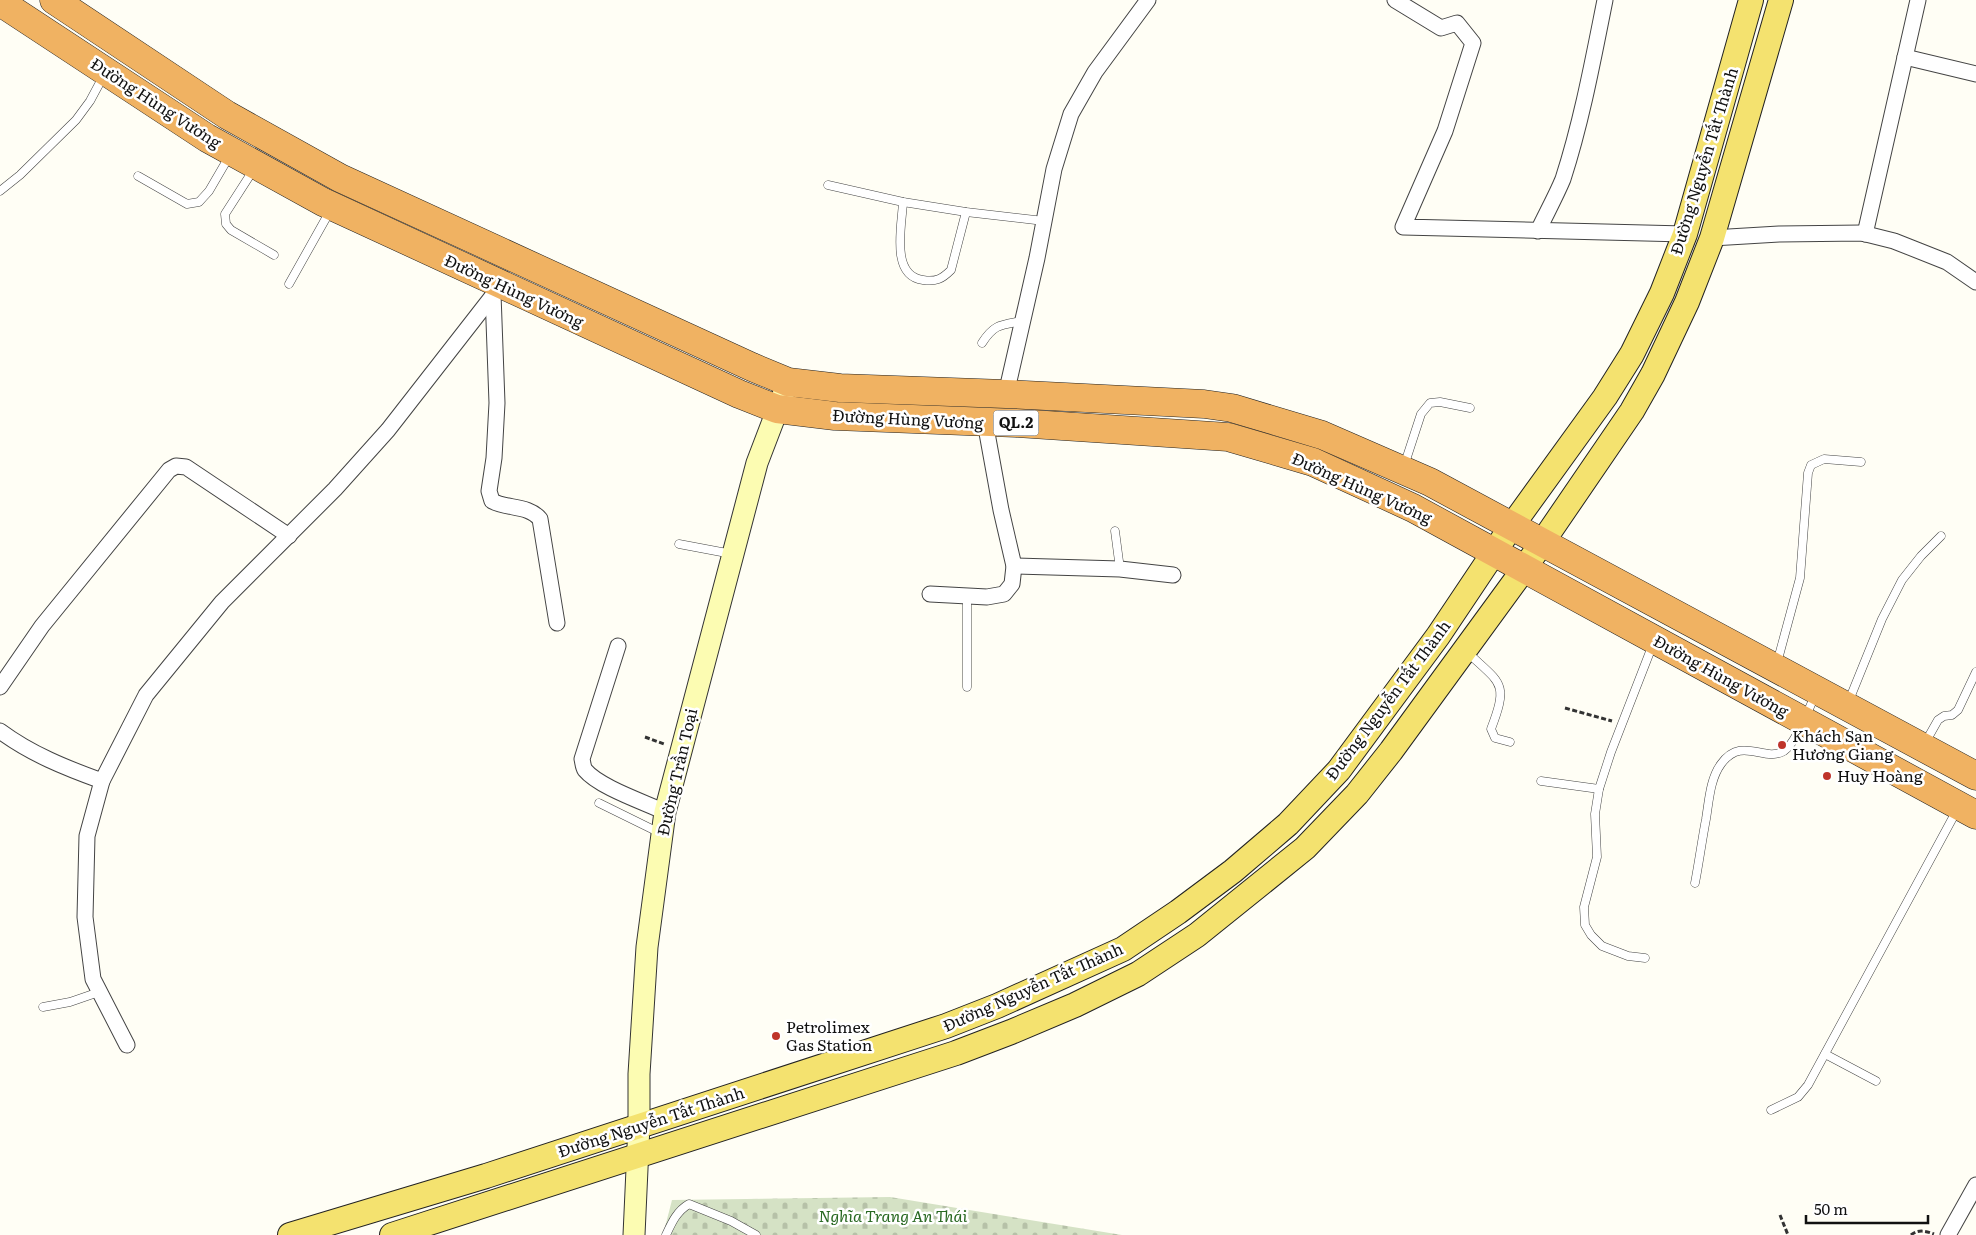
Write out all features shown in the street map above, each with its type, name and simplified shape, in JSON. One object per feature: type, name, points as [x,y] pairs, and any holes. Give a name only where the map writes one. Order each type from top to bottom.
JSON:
[{"type":"highway","name":"Đường Hùng Vương","points":[[64,7],[227,115],[340,178],[788,382],[840,388],[1006,394],[1194,404],[1232,408],[1322,435],[1430,482],[1976,776]]},
{"type":"highway","name":"Đường Hùng Vương","points":[[10,8],[207,138],[333,207],[497,289],[739,394],[777,409],[835,416],[985,422],[1228,436],[1313,462],[1413,508],[1968,810]]},
{"type":"main road","name":"Đường Nguyễn Tất Thành","points":[[290,1235],[486,1176],[946,1026],[1059,979],[1123,949],[1233,871],[1288,824],[1339,770],[1438,636],[1493,552],[1605,397],[1632,354],[1682,242],[1751,0]]},
{"type":"main road","name":"Đường Nguyễn Tất Thành","points":[[392,1235],[956,1053],[1075,1005],[1138,974],[1196,935],[1305,848],[1357,794],[1466,650],[1632,411],[1653,374],[1693,286],[1712,238],[1781,0]]},
{"type":"main road","points":[[1735,59],[1762,67]]},
{"type":"main road","points":[[793,1075],[802,1102]]},
{"type":"street","points":[[1006,394],[1037,258],[1054,169],[1071,114],[1095,72],[1148,0]]},
{"type":"street","points":[[1395,0],[1441,28],[1456,23],[1473,43],[1445,130],[1403,227],[1538,231],[1682,242]]},
{"type":"street","points":[[1538,231],[1562,181],[1577,132],[1605,0]]},
{"type":"street","points":[[1866,234],[1918,0]]},
{"type":"street","points":[[1905,57],[1976,74]]},
{"type":"street","points":[[1712,238],[1779,234],[1866,234],[1894,241],[1947,262],[1975,277]]},
{"type":"street","points":[[127,1046],[93,979],[86,917],[88,836],[102,781],[146,695],[222,602],[289,536],[388,430],[497,289]]},
{"type":"street","points":[[497,289],[497,403],[494,458],[488,491],[492,501],[530,511],[540,519],[557,623]]},
{"type":"street","name":"Đường Trần Toại","points":[[634,1235],[639,1125],[639,1074],[647,947],[665,812],[757,463],[788,382]]},
{"type":"street","points":[[930,594],[987,597],[1004,594],[1012,584],[1014,566],[1001,510],[985,422]]},
{"type":"street","points":[[0,687],[42,626],[169,470],[176,466],[186,467],[289,536]]},
{"type":"street","points":[[1014,566],[1120,569],[1173,575]]},
{"type":"street","points":[[618,646],[582,759],[583,765],[601,783],[665,812]]},
{"type":"street","points":[[0,731],[54,763],[102,781]]},
{"type":"street","points":[[1948,1235],[1976,1185]]},
{"type":"lane","points":[[0,191],[20,175],[76,120],[90,101],[106,71]]},
{"type":"lane","points":[[138,176],[187,204],[199,202],[232,152]]},
{"type":"lane","points":[[257,166],[225,214],[226,224],[230,230],[274,255]]},
{"type":"lane","points":[[828,185],[903,202],[1044,221]]},
{"type":"lane","points":[[903,202],[900,253],[905,269],[918,280],[933,282],[944,277],[951,270],[966,212]]},
{"type":"lane","points":[[289,284],[333,207]]},
{"type":"lane","points":[[982,343],[989,332],[996,326],[1022,321]]},
{"type":"lane","points":[[1402,470],[1421,414],[1430,403],[1440,402],[1470,408]]},
{"type":"lane","points":[[1776,669],[1800,578],[1808,473],[1812,465],[1824,459],[1861,462]]},
{"type":"lane","points":[[1115,531],[1120,569]]},
{"type":"lane","points":[[1846,706],[1882,619],[1902,580],[1921,556],[1941,536]]},
{"type":"lane","points":[[679,544],[732,554]]},
{"type":"lane","points":[[967,596],[967,687]]},
{"type":"lane","points":[[1645,958],[1628,956],[1602,946],[1591,935],[1585,925],[1584,907],[1597,857],[1595,814],[1599,789],[1655,640]]},
{"type":"lane","points":[[1466,650],[1500,685],[1502,696],[1491,729],[1495,738],[1510,742]]},
{"type":"lane","points":[[1923,746],[1938,720],[1944,716],[1952,715],[1958,710],[1976,672]]},
{"type":"lane","points":[[1695,883],[1713,780],[1721,764],[1731,754],[1743,749],[1770,754],[1783,751],[1792,742],[1817,690]]},
{"type":"lane","points":[[1541,781],[1599,789]]},
{"type":"lane","points":[[599,803],[662,834]]},
{"type":"lane","points":[[1771,1110],[1798,1097],[1808,1085],[1968,810]]},
{"type":"lane","points":[[42,1006],[70,1002],[98,992]]},
{"type":"lane","points":[[1825,1054],[1876,1081]]},
{"type":"lane","points":[[666,1235],[681,1208],[689,1204],[731,1221],[756,1235]]},
{"type":"path","points":[[1565,708],[1622,724]]},
{"type":"path","points":[[1780,1215],[1788,1235]]},
{"type":"path","points":[[1911,1235],[1915,1231],[1925,1231],[1935,1235]]},
{"type":"green space","name":"Nghĩa Trang An Thái","points":[[890,1197],[1122,1235],[663,1235],[672,1200]]},
{"type":"place","name":"Khách Sạn Hương Giang","points":[[1782,745]]},
{"type":"place","name":"Huy Hoàng","points":[[1827,776]]},
{"type":"place","name":"Petrolimex Gas Station","points":[[776,1036]]}]
